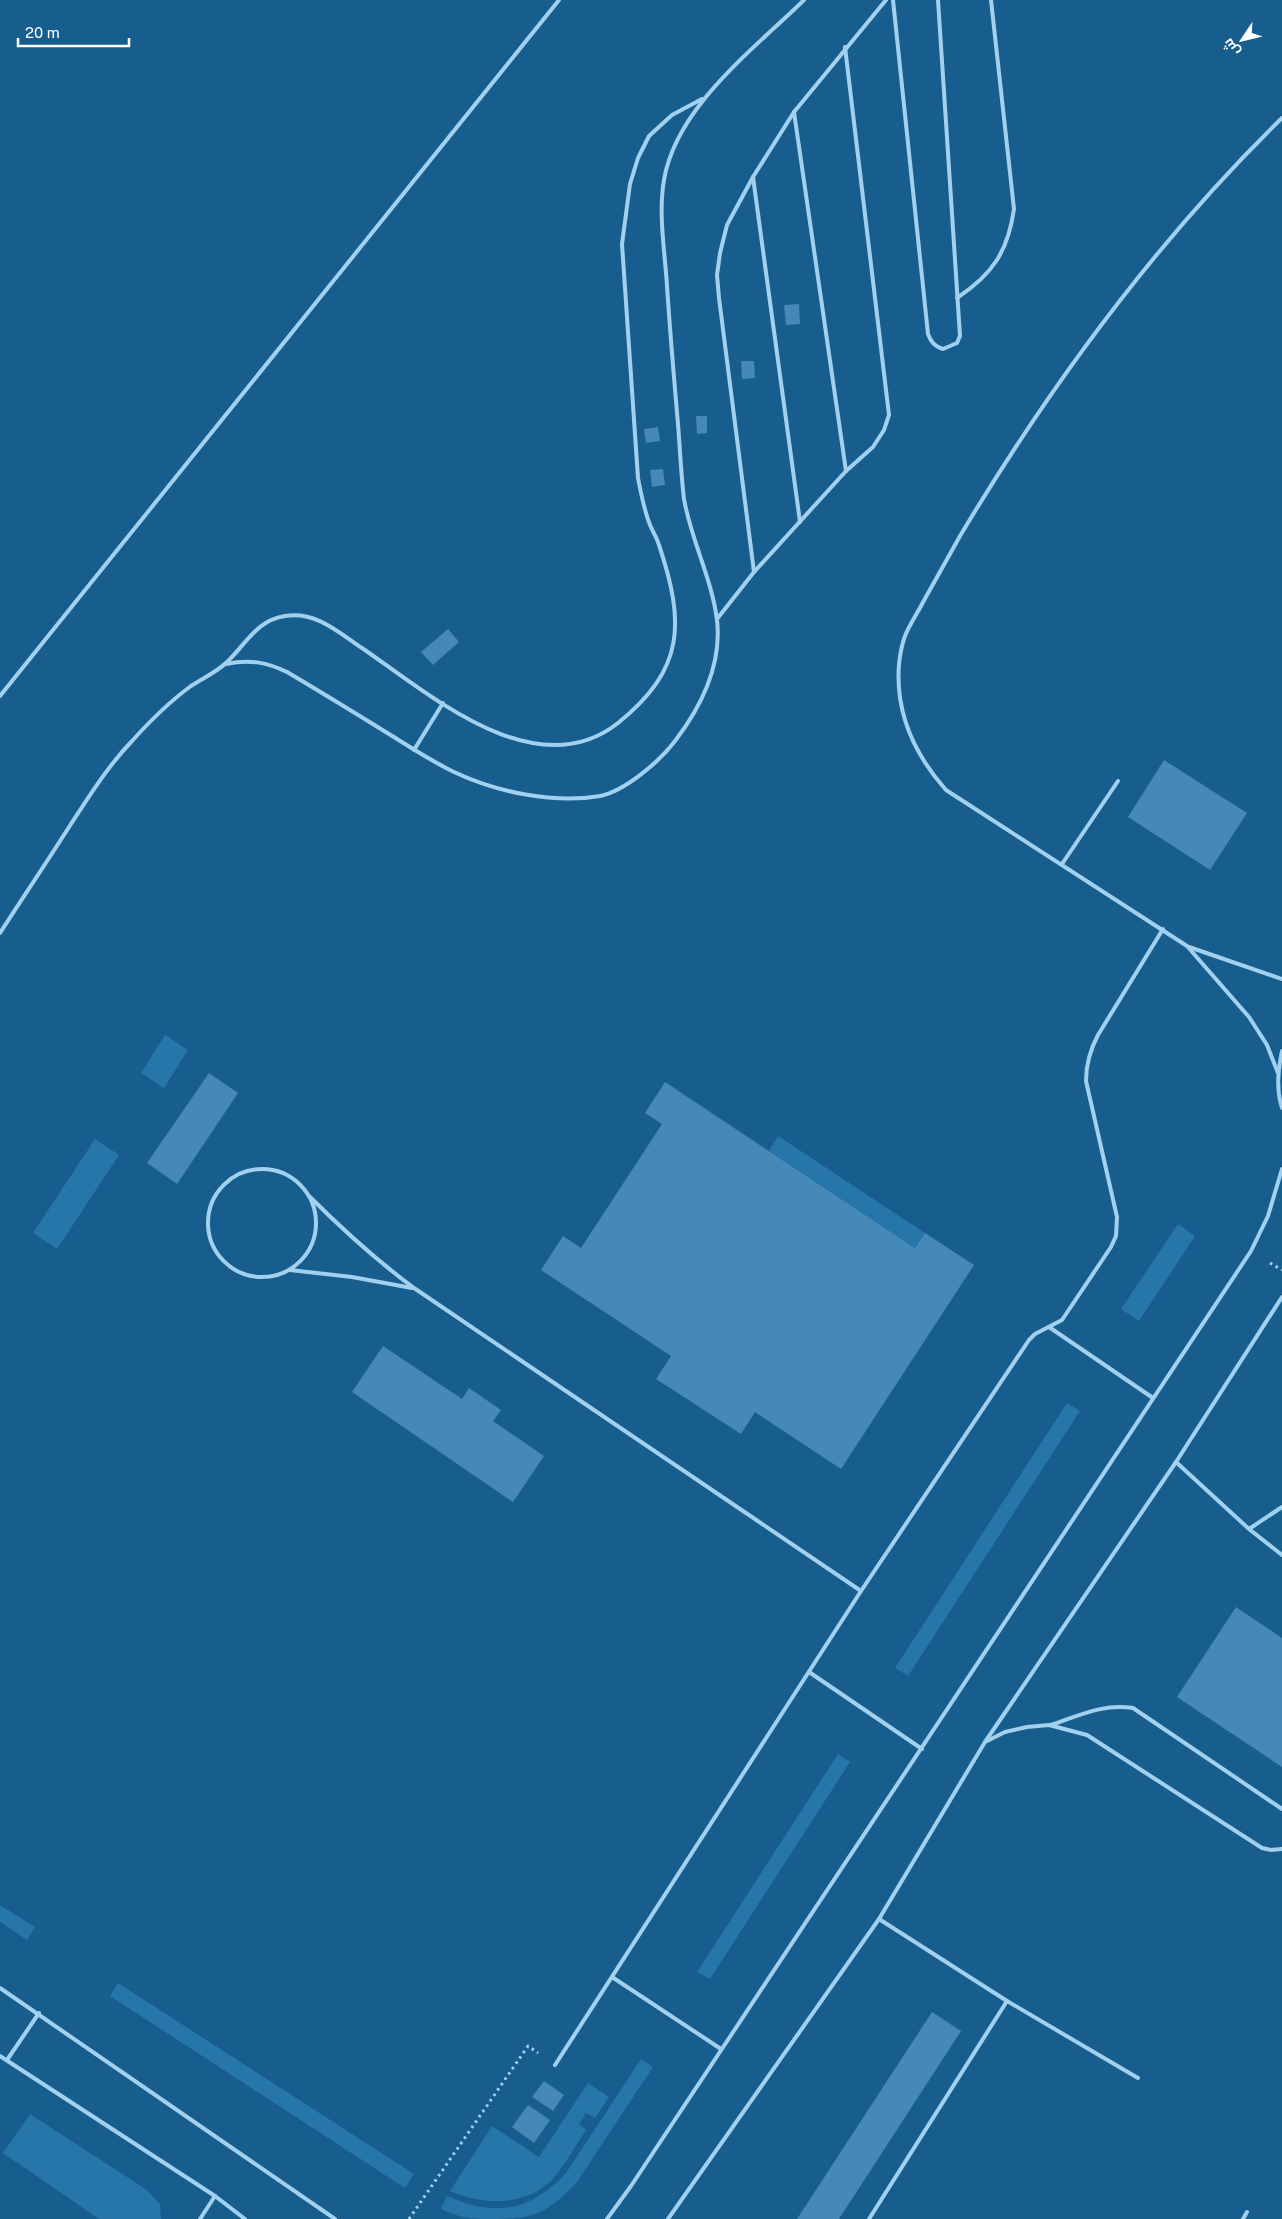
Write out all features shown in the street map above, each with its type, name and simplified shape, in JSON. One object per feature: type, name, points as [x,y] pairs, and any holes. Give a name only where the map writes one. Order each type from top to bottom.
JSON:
[{"type":"lane","points":[[0,696],[559,0]]},
{"type":"lane","points":[[0,933],[103,776],[129,743],[158,713],[191,686],[226,664],[256,629],[269,621],[283,616],[310,616],[321,620],[443,703],[511,739],[536,745],[563,745],[589,739],[612,727],[640,705],[664,672],[674,645],[676,622],[666,568],[659,543],[650,524],[638,478],[622,244],[630,184],[638,158],[649,136],[672,115],[702,99],[804,0]]},
{"type":"lane","points":[[754,572],[717,275],[720,252],[728,225],[753,177],[794,112],[845,47],[886,0]]},
{"type":"lane","points":[[893,0],[928,334],[936,347],[943,349],[950,348],[957,343],[960,336],[938,0]]},
{"type":"lane","points":[[957,298],[975,286],[991,270],[1003,252],[1011,231],[1014,209],[991,0]]},
{"type":"lane","points":[[717,620],[754,572],[846,471],[873,446],[884,430],[889,415],[845,47]]},
{"type":"lane","points":[[226,664],[244,660],[260,662],[287,672],[453,772],[505,791],[557,798],[602,796],[632,780],[653,765],[672,746],[687,726],[700,703],[712,674],[717,645],[717,620],[692,535],[684,498],[668,313],[662,204],[664,179],[670,157],[702,99]]},
{"type":"lane","points":[[794,112],[846,471]]},
{"type":"lane","points":[[1278,1074],[1267,1045],[1249,1017],[1187,946],[946,790],[928,769],[914,745],[904,719],[899,692],[899,664],[904,637],[950,553],[1003,464],[1060,378],[1123,295],[1189,216],[1282,118]]},
{"type":"lane","points":[[753,177],[800,522]]},
{"type":"lane","points":[[414,750],[443,703]]},
{"type":"lane","points":[[1062,864],[1118,781]]},
{"type":"lane","points":[[555,2065],[861,1591],[1029,1340],[1035,1334],[1062,1320],[1116,1236],[1117,1217],[1086,1081],[1086,1064],[1098,1035],[1163,929]]},
{"type":"lane","points":[[1187,946],[1282,979]]},
{"type":"lane","points":[[1282,1052],[1278,1074],[1279,1099],[1282,1108]]},
{"type":"lane","points":[[309,1196],[315,1212],[316,1229],[312,1245],[303,1259],[290,1270],[274,1276],[257,1277],[241,1272],[226,1263],[216,1250],[210,1234],[209,1218],[213,1201],[222,1187],[235,1176],[251,1170],[267,1169],[284,1174],[298,1183],[309,1196],[370,1254],[414,1288],[861,1591]]},
{"type":"lane","points":[[607,2219],[631,2186],[922,1749],[1251,1251],[1268,1216],[1282,1169]]},
{"type":"lane","points":[[290,1270],[352,1277],[414,1288]]},
{"type":"lane","points":[[668,2219],[879,1918],[985,1742],[1176,1462],[1282,1297]]},
{"type":"lane","points":[[1049,1328],[1153,1398]]},
{"type":"lane","points":[[1176,1462],[1249,1529],[1282,1554]]},
{"type":"lane","points":[[1249,1529],[1282,1507]]},
{"type":"lane","points":[[809,1672],[922,1749]]},
{"type":"lane","points":[[985,1742],[1005,1732],[1049,1725],[1102,1708],[1118,1706],[1133,1708],[1282,1809]]},
{"type":"lane","points":[[1049,1725],[1086,1735],[1262,1848],[1271,1850],[1282,1849]]},
{"type":"lane","points":[[879,1918],[1007,2001],[1138,2078]]},
{"type":"lane","points":[[612,1977],[721,2049]]},
{"type":"lane","points":[[0,1988],[39,2013],[335,2219]]},
{"type":"lane","points":[[869,2219],[1007,2001]]},
{"type":"lane","points":[[7,2060],[39,2013]]},
{"type":"lane","points":[[0,2056],[215,2196],[246,2219]]},
{"type":"lane","points":[[200,2219],[215,2196]]},
{"type":"lane","points":[[1243,2219],[1247,2212]]},
{"type":"path","points":[[409,2219],[528,2046],[555,2065]]},
{"type":"shaded area","points":[[165,1035],[188,1050],[164,1088],[141,1073]]},
{"type":"shaded area","points":[[778,1136],[925,1233],[915,1248],[769,1151]]},
{"type":"shaded area","points":[[95,1139],[119,1155],[57,1249],[33,1233]]},
{"type":"shaded area","points":[[1178,1224],[1195,1236],[1139,1321],[1121,1309]]},
{"type":"shaded area","points":[[1067,1403],[1080,1411],[908,1676],[895,1668]]},
{"type":"shaded area","points":[[838,1754],[850,1762],[710,1979],[697,1972]]},
{"type":"shaded area","points":[[0,1905],[35,1927],[27,1940],[0,1922]]},
{"type":"shaded area","points":[[118,1983],[414,2174],[405,2188],[110,1996]]},
{"type":"shaded area","points":[[641,2059],[653,2067],[577,2182],[549,2207],[531,2215],[509,2219],[467,2218],[441,2209],[447,2196],[480,2207],[496,2208],[511,2207],[539,2196],[566,2173]]},
{"type":"shaded area","points":[[588,2083],[609,2097],[595,2118],[586,2113],[579,2124],[586,2130],[560,2170],[545,2185],[533,2193],[506,2201],[478,2199],[450,2191],[492,2126],[539,2157]]},
{"type":"shaded area","points":[[30,2114],[147,2190],[160,2204],[161,2219],[99,2219],[3,2153]]},
{"type":"building","points":[[799,304],[800,324],[786,325],[784,305]]},
{"type":"building","points":[[741,361],[754,361],[755,378],[742,379]]},
{"type":"building","points":[[696,416],[707,416],[707,433],[697,434]]},
{"type":"building","points":[[658,427],[660,441],[646,443],[644,429]]},
{"type":"building","points":[[663,469],[665,485],[652,487],[650,470]]},
{"type":"building","points":[[448,629],[459,642],[433,665],[421,652]]},
{"type":"building","points":[[1164,760],[1247,813],[1210,870],[1128,817]]},
{"type":"building","points":[[209,1073],[238,1093],[177,1184],[147,1163]]},
{"type":"building","points":[[665,1082],[915,1248],[925,1233],[974,1265],[841,1469],[755,1412],[741,1434],[656,1379],[671,1356],[541,1270],[563,1236],[581,1248],[662,1124],[645,1113]]},
{"type":"building","points":[[383,1346],[462,1399],[469,1388],[501,1410],[493,1421],[544,1456],[513,1502],[352,1392]]},
{"type":"building","points":[[1236,1607],[1282,1638],[1282,1767],[1177,1697]]},
{"type":"building","points":[[932,2012],[961,2031],[839,2219],[797,2219]]},
{"type":"building","points":[[544,2081],[564,2095],[553,2111],[532,2097]]},
{"type":"building","points":[[528,2105],[550,2120],[534,2143],[512,2127]]}]
